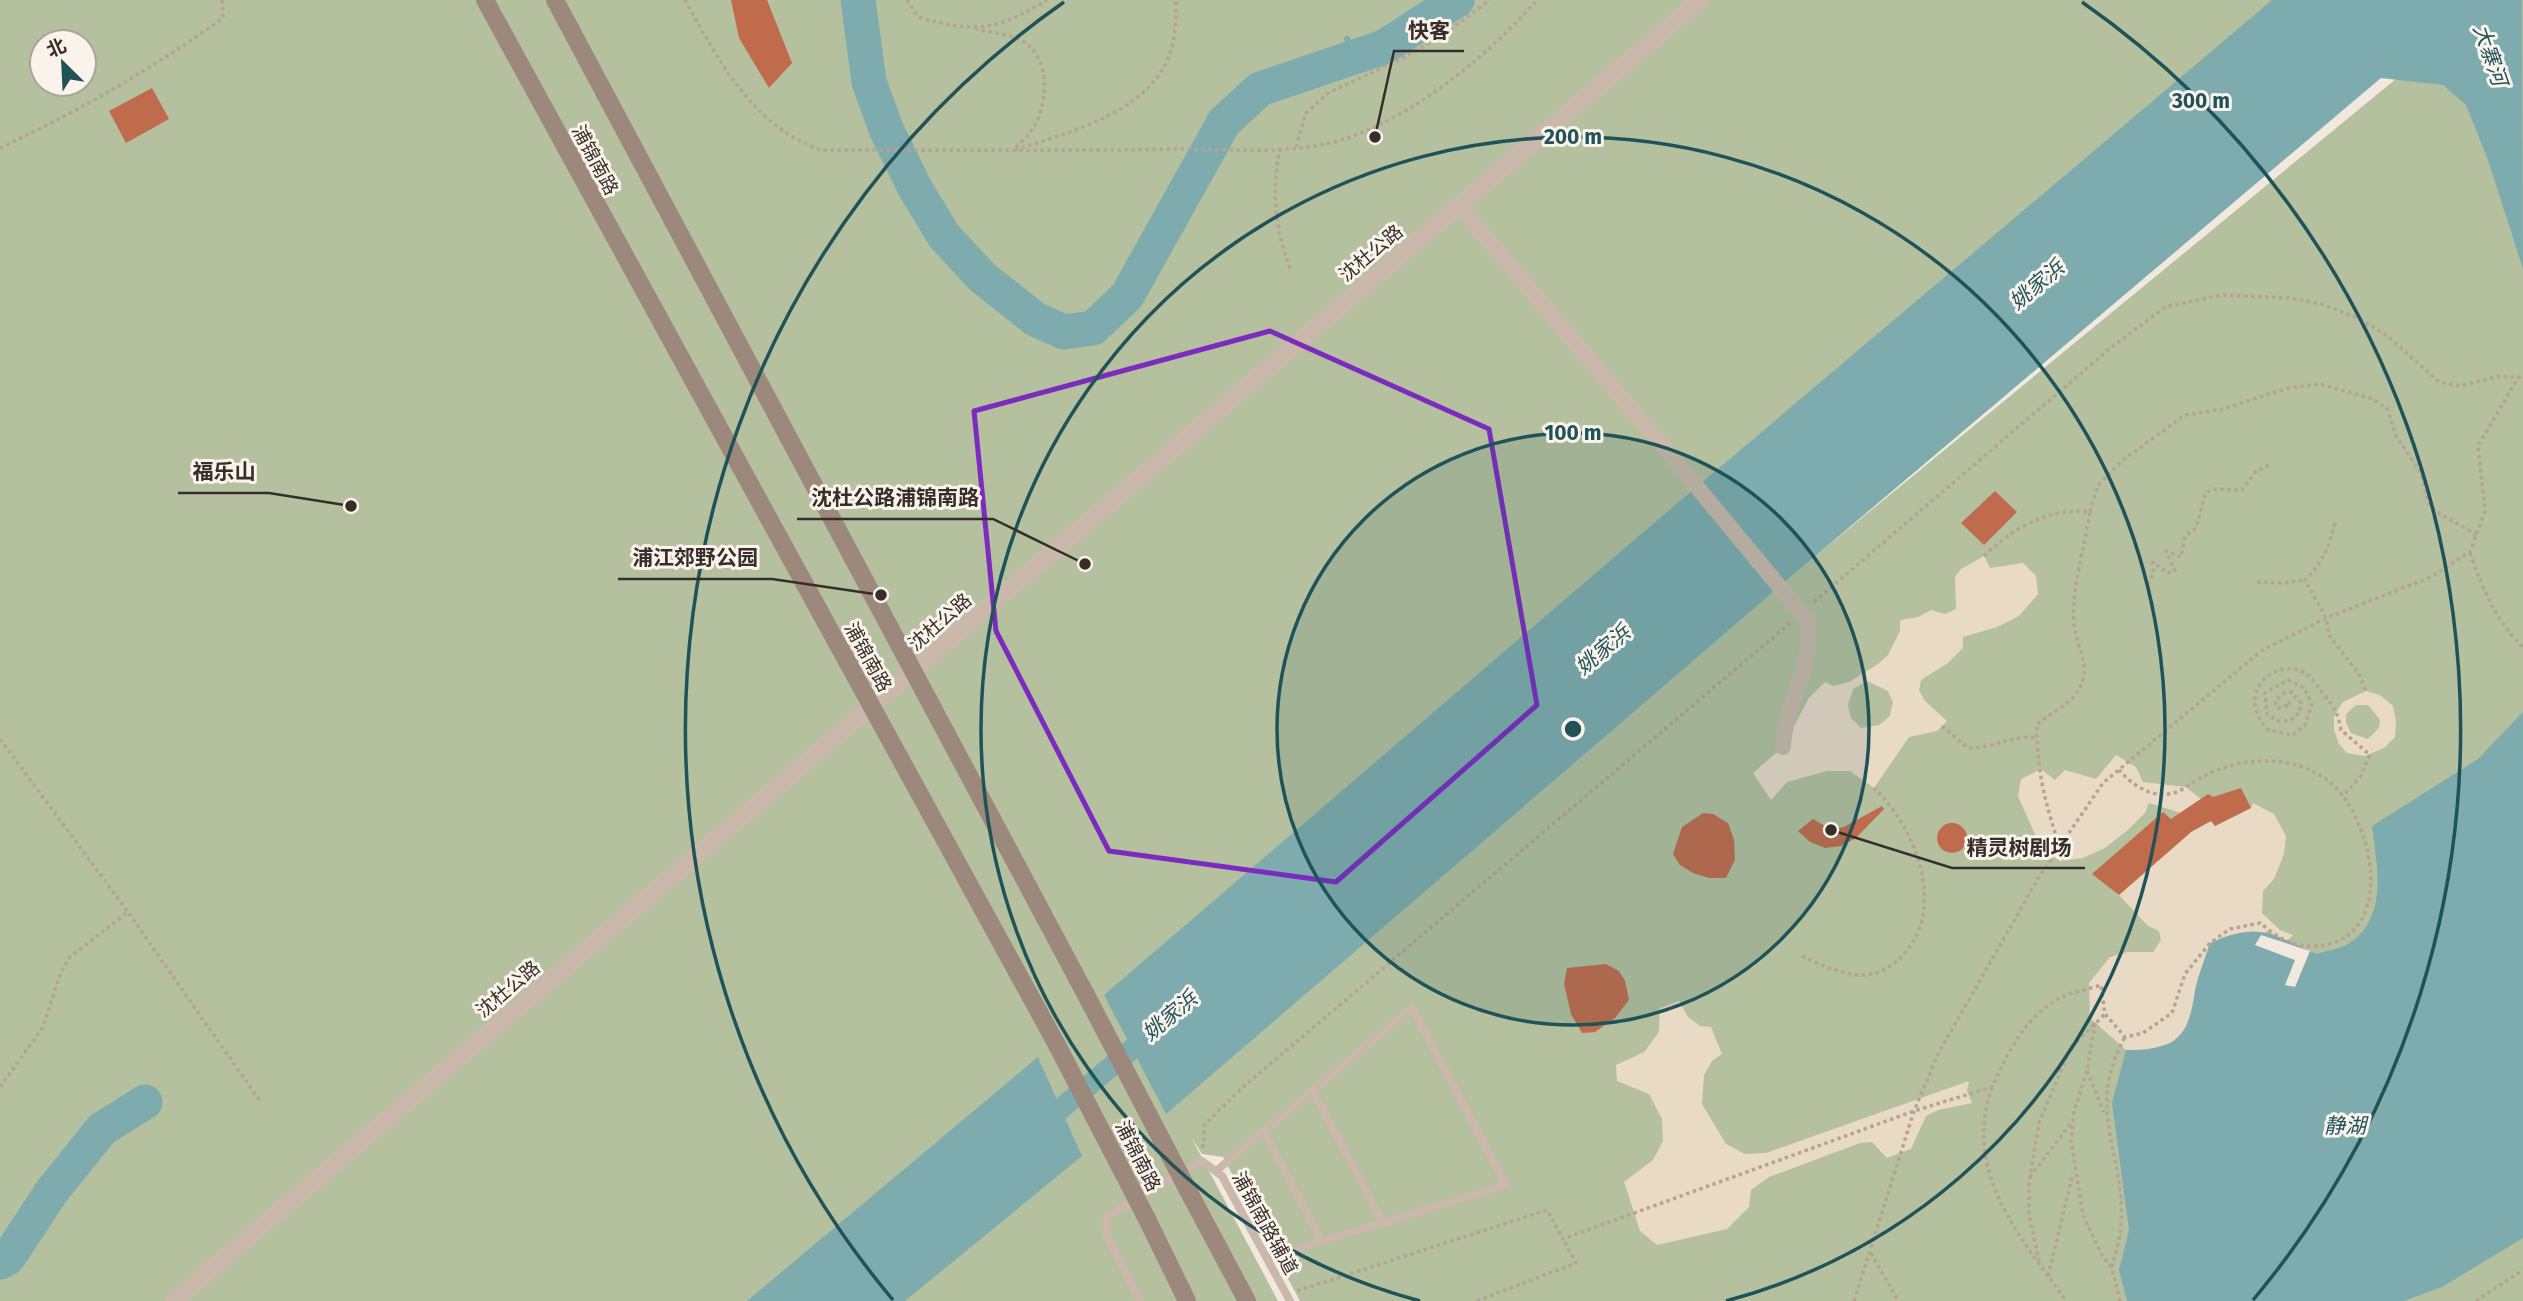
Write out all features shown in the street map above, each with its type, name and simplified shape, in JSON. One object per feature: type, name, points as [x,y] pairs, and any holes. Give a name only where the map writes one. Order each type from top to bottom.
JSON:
[{"type":"main road","name":"浦锦南路","points":[[485,0],[1057,1045],[1187,1301]]},
{"type":"main road","name":"浦锦南路","points":[[555,0],[1247,1301]]},
{"type":"street","name":"沈杜公路","points":[[174,1301],[1700,0]]},
{"type":"street","points":[[1459,206],[1807,620],[1810,641],[1804,677],[1784,723],[1783,747]]},
{"type":"lane","points":[[1216,1171],[1412,1008],[1506,1185],[1267,1258]]},
{"type":"lane","points":[[1313,1091],[1382,1223]]},
{"type":"lane","points":[[1264,1131],[1322,1242]]},
{"type":"lane","name":"浦锦南路辅道","points":[[1140,1301],[1107,1236],[1106,1217],[1202,1161],[1223,1176],[1290,1301]]},
{"type":"path","points":[[0,148],[117,89],[180,48],[223,18],[222,0]]},
{"type":"path","points":[[685,0],[734,80],[758,112],[793,140],[821,150],[1012,151],[1295,148],[1351,137],[1413,105],[1464,70],[1537,0]]},
{"type":"path","points":[[907,0],[918,17],[1022,41],[1036,56],[1046,89],[1034,128],[1012,151]]},
{"type":"path","points":[[975,29],[1020,17],[1047,0]]},
{"type":"path","points":[[1012,151],[1094,121],[1146,90],[1162,71],[1173,44],[1176,0]]},
{"type":"path","points":[[1295,148],[1306,113],[1328,93],[1398,61],[1440,37],[1490,0]]},
{"type":"path","points":[[1280,148],[1273,181],[1274,209],[1281,244],[1291,271]]},
{"type":"path","points":[[1854,1301],[1914,1111],[1939,1052],[2039,877],[2103,783],[2261,651],[2326,618],[2431,577],[2470,552],[2486,510],[2478,446],[2518,378],[2523,376]]},
{"type":"path","points":[[2064,860],[2042,791],[2036,760],[2037,724],[2072,700],[2080,688],[2086,666],[2074,626],[2074,606],[2090,512],[2098,485],[2123,460],[2185,415],[2223,409],[2288,388],[2320,384],[2373,399],[2388,410],[2395,434],[2421,473],[2424,495],[2430,508],[2477,535]]},
{"type":"path","points":[[2147,584],[2153,574],[2153,562],[2167,573],[2175,570],[2166,551],[2180,557],[2185,536],[2196,527],[2205,494],[2211,489],[2242,490],[2256,471],[2270,465]]},
{"type":"path","points":[[1984,556],[2001,540],[2043,517],[2090,512]]},
{"type":"path","points":[[2256,582],[2283,583],[2305,580],[2317,569],[2326,553],[2335,523]]},
{"type":"path","points":[[2470,552],[2491,607],[2505,630],[2523,647]]},
{"type":"path","points":[[2305,580],[2326,618],[2329,635],[2359,674],[2366,691]]},
{"type":"path","points":[[2285,707],[2278,708],[2275,702],[2284,693],[2292,692],[2301,703],[2300,712],[2290,721],[2277,721],[2267,714],[2265,694],[2288,680],[2304,688],[2312,704],[2305,725],[2293,735],[2268,730],[2258,720],[2253,709],[2253,698],[2265,679],[2279,671],[2300,671],[2315,680],[2338,709],[2340,730],[2370,755],[2360,777],[2343,796]]},
{"type":"path","points":[[1942,726],[1968,748],[1981,749],[2023,736],[2036,738]]},
{"type":"path","points":[[0,739],[128,912],[260,1101]]},
{"type":"path","points":[[2119,771],[2135,789],[2172,794],[2221,768],[2266,760],[2293,764],[2317,773],[2343,796],[2366,838],[2370,864],[2370,894],[2362,921],[2346,937],[2330,945],[2311,947],[2287,941],[2260,923],[2230,929],[2210,943],[2185,974],[2172,1013],[2143,1033],[2125,1037]]},
{"type":"path","points":[[1801,956],[1833,969],[1864,975],[1890,968],[1910,948],[1921,926],[1925,899],[1919,866],[1899,819],[1889,802],[1874,788]]},
{"type":"path","points":[[0,1087],[43,1027],[61,972],[70,957],[128,912]]},
{"type":"path","points":[[2066,1301],[2016,1233],[1992,1185],[1984,1130],[1986,1105],[2021,1032],[2061,997],[2101,985],[2105,1014],[2125,1037]]},
{"type":"path","points":[[2039,1262],[2029,1214],[2029,1179],[2039,1123],[2071,1047],[2105,1014]]},
{"type":"path","points":[[2095,1023],[2087,1071],[2073,1121],[2074,1170],[2083,1215],[2102,1255],[2112,1268],[2120,1301]]},
{"type":"path","points":[[2105,1114],[2110,1075],[2125,1037]]},
{"type":"path","points":[[2087,1071],[2105,1114],[2120,1195],[2121,1225],[2112,1268]]},
{"type":"path","points":[[1563,1239],[1914,1111],[1993,1087]]},
{"type":"path","points":[[2029,1179],[2073,1121]]},
{"type":"path","points":[[2048,1276],[2074,1170]]},
{"type":"path","points":[[1295,1292],[1547,1210],[1576,1263],[1477,1301]]},
{"type":"path","points":[[1870,1251],[1879,1273],[1898,1301]]},
{"type":"path","points":[[2476,1301],[2523,1270]]},
{"type":"highlighted area","points":[[1270,331],[1489,429],[1537,705],[1336,882],[1109,851],[996,631],[974,411]]},
{"type":"green space","points":[[0,0],[2448,0],[1299,999],[1813,558],[2492,0],[2523,0],[2523,1301],[1300,1301],[1223,1157],[1202,1154],[1191,1137],[1278,1301],[0,1301]]},
{"type":"shaded area","points":[[1984,556],[1990,568],[2023,563],[2036,576],[2038,594],[2019,616],[1997,627],[1963,637],[1963,648],[1948,663],[1921,680],[1919,690],[1925,701],[1947,721],[1937,731],[1909,737],[1874,788],[1850,771],[1827,771],[1787,782],[1771,800],[1753,773],[1783,747],[1809,698],[1825,682],[1833,686],[1849,682],[1878,664],[1888,655],[1900,631],[1900,620],[1918,617],[1931,610],[1945,614],[1956,609],[1955,577],[1961,569]],"holes":[[[1867,681],[1888,691],[1893,702],[1890,716],[1879,725],[1861,728],[1851,718],[1848,705],[1853,689]]]},
{"type":"shaded area","points":[[2366,691],[2380,695],[2393,706],[2395,737],[2384,748],[2365,756],[2347,753],[2339,744],[2334,730],[2334,716],[2343,702]],"holes":[[[2356,705],[2368,705],[2380,720],[2379,728],[2368,739],[2351,733],[2346,723],[2346,714]]]},
{"type":"shaded area","points":[[2116,755],[2136,767],[2143,782],[2186,787],[2201,799],[2181,813],[2149,803],[2145,813],[2129,829],[2105,848],[2083,858],[2060,861],[2042,850],[2018,796],[2021,779],[2041,769],[2055,780],[2065,770],[2096,779]]},
{"type":"shaded area","points":[[2253,803],[2274,814],[2286,836],[2284,854],[2274,879],[2263,891],[2262,913],[2280,930],[2293,935],[2287,941],[2267,931],[2195,989],[2194,1008],[2187,1028],[2171,1043],[2146,1050],[2126,1050],[2090,1018],[2089,983],[2110,957],[2128,952],[2153,952],[2161,940],[2159,931],[2148,926],[2119,895],[2195,829],[2211,821],[2215,826],[2251,808]]},
{"type":"shaded area","points":[[1679,1001],[1688,1017],[1700,1026],[1711,1027],[1722,1054],[1712,1061],[1704,1075],[1702,1104],[1726,1144],[1745,1154],[1766,1153],[1969,1081],[1967,1091],[1972,1103],[1938,1110],[1926,1116],[1911,1149],[1887,1158],[1872,1142],[1860,1143],[1769,1177],[1751,1190],[1749,1207],[1727,1229],[1657,1245],[1640,1231],[1624,1182],[1653,1160],[1663,1141],[1662,1119],[1649,1094],[1617,1081],[1616,1065],[1644,1052],[1659,1032],[1660,1008]]},
{"type":"water","name":"大寨河","points":[[2272,0],[2522,0],[2523,269],[2488,160],[2466,105],[2443,85],[2381,78],[1813,558],[1166,1114],[1104,995],[1647,529]]},
{"type":"water","name":"静湖","points":[[2523,712],[2523,1238],[2442,1287],[2404,1301],[2127,1301],[2119,1270],[2129,1230],[2112,1103],[2126,1050],[2156,1048],[2168,1044],[2183,1031],[2210,943],[2241,933],[2265,933],[2316,954],[2344,946],[2361,933],[2370,920],[2377,890],[2372,826],[2478,759]]},
{"type":"water","points":[[1038,1057],[1082,1156],[905,1301],[747,1301]]},
{"type":"pier","points":[[2261,935],[2310,951],[2295,987],[2285,985],[2295,960],[2255,945]]},
{"type":"building","points":[[731,0],[767,0],[792,63],[769,88],[739,38]]},
{"type":"building","points":[[152,88],[169,119],[126,143],[109,111]]},
{"type":"building","points":[[1995,491],[2017,512],[1984,545],[1961,523]]},
{"type":"building","points":[[2241,788],[2251,808],[2215,826],[2211,821],[2191,832],[2119,895],[2092,874],[2163,812],[2171,819],[2208,794],[2213,797]]},
{"type":"building","points":[[1882,806],[1884,809],[1856,838],[1841,846],[1825,848],[1810,842],[1798,831],[1813,819],[1830,829],[1844,827]]},
{"type":"building","points":[[1703,813],[1713,814],[1728,823],[1734,840],[1735,860],[1726,878],[1709,878],[1693,873],[1680,865],[1673,854],[1682,827]]},
{"type":"building","points":[[1952,823],[1958,824],[1966,832],[1966,844],[1958,852],[1952,853],[1946,852],[1938,844],[1937,838],[1938,832],[1946,824]]},
{"type":"building","points":[[1606,964],[1619,971],[1625,981],[1629,1000],[1615,1018],[1595,1032],[1582,1033],[1571,1014],[1564,984],[1567,968]]},
{"type":"waterway","points":[[858,0],[869,82],[886,129],[915,188],[944,236],[982,277],[1035,319],[1064,332],[1093,328],[1127,296],[1224,122],[1260,89],[1384,47],[1457,0]]},
{"type":"waterway","points":[[1347,39],[1358,57]]},
{"type":"waterway","name":"姚家浜","points":[[1040,1126],[1155,1030]]},
{"type":"waterway","points":[[0,1262],[8,1258],[52,1191],[102,1129],[145,1102]]},
{"type":"place","name":"快客","points":[[1375,137]]},
{"type":"place","name":"福乐山","points":[[351,506]]},
{"type":"place","name":"沈杜公路浦锦南路","points":[[1085,564]]},
{"type":"place","name":"浦江郊野公园","points":[[881,595]]},
{"type":"place","name":"精灵树剧场","points":[[1831,830]]}]
